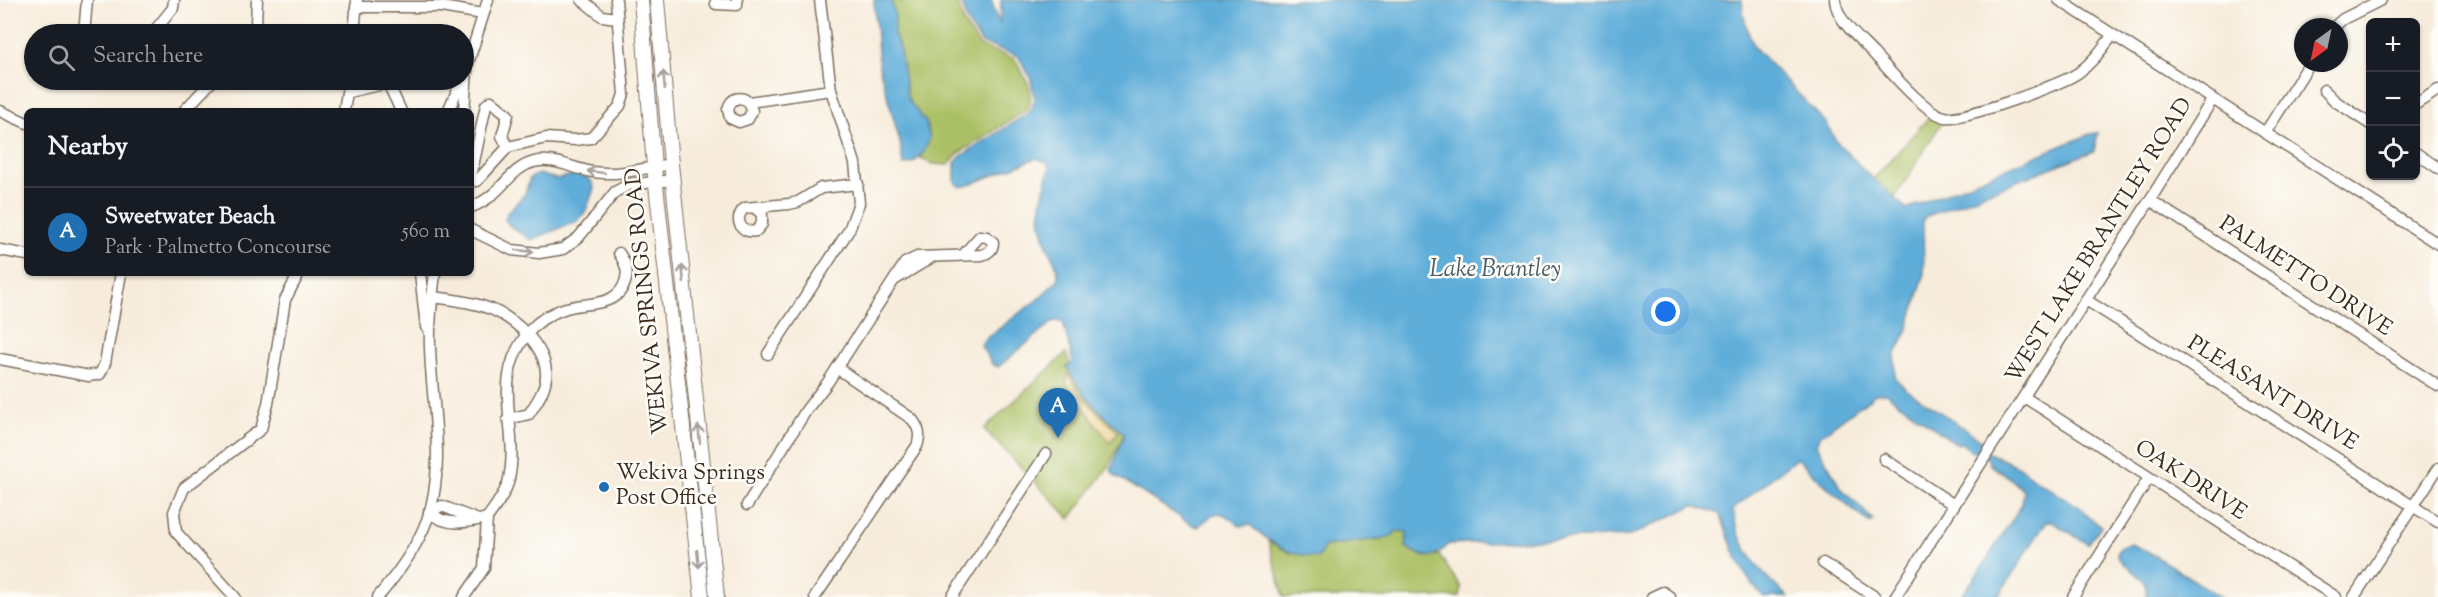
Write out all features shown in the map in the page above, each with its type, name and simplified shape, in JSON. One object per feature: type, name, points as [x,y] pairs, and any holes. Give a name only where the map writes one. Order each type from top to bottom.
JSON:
[{"type":"main road","name":"WEKIVA SPRINGS ROAD","points":[[640,0],[654,167],[702,529],[717,597]]},
{"type":"main road","name":"WEKIVA SPRINGS ROAD","points":[[657,0],[702,529],[702,597]]},
{"type":"street","points":[[85,24],[87,0]]},
{"type":"street","points":[[160,24],[173,8],[174,0]]},
{"type":"street","points":[[256,24],[257,0]]},
{"type":"street","points":[[474,42],[488,0]]},
{"type":"street","points":[[582,0],[602,16],[617,18]]},
{"type":"street","points":[[474,180],[477,181],[508,147],[546,138],[575,140],[591,138],[620,106],[624,94],[615,0]]},
{"type":"street","points":[[716,0],[716,4],[738,5],[737,0]]},
{"type":"street","points":[[768,354],[849,230],[855,219],[859,203],[852,150],[831,90],[820,0]]},
{"type":"street","points":[[1835,0],[1836,9],[1845,23],[1905,86],[1934,112],[1946,118],[1965,116],[2068,79],[2087,66],[2112,36]]},
{"type":"street","points":[[2059,0],[2212,100]]},
{"type":"street","points":[[2345,18],[2381,0]]},
{"type":"street","points":[[355,24],[356,4],[441,7],[483,14]]},
{"type":"street","points":[[2265,134],[2304,72]]},
{"type":"street","points":[[190,108],[205,90]]},
{"type":"street","points":[[345,108],[348,92],[356,90]]},
{"type":"street","points":[[393,90],[400,108]]},
{"type":"street","points":[[449,108],[457,90]]},
{"type":"street","points":[[464,90],[464,108]]},
{"type":"street","points":[[749,102],[831,90]]},
{"type":"street","points":[[2324,90],[2335,101],[2366,121]]},
{"type":"street","points":[[2420,101],[2438,90]]},
{"type":"street","name":"WEST LAKE BRANTLEY ROAD","points":[[1895,597],[2212,100],[2438,244]]},
{"type":"street","points":[[474,163],[486,105],[491,101],[508,115],[502,136],[508,147]]},
{"type":"street","points":[[0,111],[24,122]]},
{"type":"street","points":[[2420,156],[2438,168]]},
{"type":"street","points":[[474,206],[483,203],[497,193],[516,171],[534,162],[557,161],[593,172],[614,173],[671,164]]},
{"type":"street","points":[[474,231],[512,250],[539,253],[563,249],[579,237],[615,192],[628,185],[673,180]]},
{"type":"street","points":[[755,208],[798,202],[821,188],[858,184]]},
{"type":"street","name":"PALMETTO DRIVE","points":[[2150,200],[2438,386]]},
{"type":"street","points":[[0,250],[24,254]]},
{"type":"street","points":[[465,597],[484,568],[483,519],[502,496],[508,483],[512,442],[508,419],[509,366],[528,333],[546,316],[567,308],[608,301],[618,296],[627,279],[626,264],[619,253]]},
{"type":"street","points":[[747,505],[807,409],[896,279],[907,267],[932,258],[963,255]]},
{"type":"street","points":[[0,359],[89,376],[100,374],[105,363],[120,276]]},
{"type":"street","points":[[235,597],[176,532],[174,513],[184,488],[261,429],[268,404],[285,300],[296,276]]},
{"type":"street","points":[[420,276],[422,304],[430,345]]},
{"type":"street","points":[[378,597],[415,547],[429,512],[437,456],[430,345],[435,276]]},
{"type":"street","points":[[432,297],[484,306],[500,313],[528,333],[542,359],[546,376],[540,397],[529,414],[508,419]]},
{"type":"street","name":"PLEASANT DRIVE","points":[[2086,300],[2438,522]]},
{"type":"street","points":[[815,597],[917,446],[920,437],[918,427],[912,419],[837,368]]},
{"type":"street","name":"OAK DRIVE","points":[[2024,397],[2336,597]]},
{"type":"street","points":[[952,597],[1046,454]]},
{"type":"street","points":[[1884,459],[1954,505]]},
{"type":"street","points":[[2354,597],[2438,468]]},
{"type":"street","points":[[2073,597],[2149,478]]},
{"type":"street","points":[[429,512],[442,506],[483,519]]},
{"type":"street","points":[[1823,563],[1875,597]]},
{"type":"street","points":[[1652,597],[1663,592],[1670,597]]},
{"type":"green space","points":[[891,0],[957,0],[964,24],[980,46],[1015,59],[1030,89],[1028,109],[959,153],[948,165],[932,164],[919,157],[924,152],[926,122],[908,100],[899,46],[894,34],[895,15]]},
{"type":"green space","points":[[1931,115],[1942,122],[1889,207],[1867,186]]},
{"type":"green space","points":[[1066,353],[1070,364],[1067,367],[1085,396],[1124,434],[1109,466],[1070,519],[1033,480],[1051,452],[1045,449],[1028,475],[984,429]]},
{"type":"green space","points":[[1395,531],[1407,532],[1406,547],[1424,557],[1439,555],[1461,587],[1460,597],[1284,597],[1268,541],[1290,553],[1385,538]]},
{"type":"sand","points":[[1068,374],[1082,397],[1118,432],[1110,443],[1066,383]]},
{"type":"water","points":[[874,0],[891,0],[895,15],[894,34],[899,46],[908,100],[926,122],[930,138],[924,152],[913,163],[903,165],[900,142],[879,66]]},
{"type":"water","name":"Lake Brantley","points":[[961,0],[991,0],[1000,24],[1001,0],[1742,0],[1746,26],[1756,49],[1826,123],[1836,141],[1907,209],[2090,134],[2098,133],[2094,151],[1925,217],[1923,221],[1924,276],[1908,329],[1895,356],[1895,378],[1906,389],[1980,439],[1985,450],[2021,468],[2034,479],[2081,508],[2088,517],[2101,526],[2088,544],[2051,521],[2046,522],[1998,597],[1960,597],[2022,504],[2024,491],[2009,477],[1990,465],[1985,457],[1960,442],[1958,444],[1951,440],[1885,393],[1876,394],[1820,436],[1816,444],[1842,489],[1873,520],[1870,523],[1832,492],[1797,458],[1733,509],[1739,534],[1752,558],[1788,597],[1764,597],[1742,569],[1720,514],[1694,505],[1630,536],[1449,544],[1433,556],[1423,556],[1406,547],[1407,532],[1395,531],[1394,535],[1385,538],[1325,546],[1318,558],[1281,548],[1250,525],[1239,526],[1222,514],[1214,514],[1198,527],[1191,524],[1113,474],[1111,470],[1124,434],[1085,395],[1067,367],[1073,362],[1063,322],[1054,321],[998,367],[992,364],[981,346],[983,341],[1038,299],[1058,280],[1058,275],[1043,235],[1040,216],[1050,168],[1047,162],[1036,158],[969,185],[960,187],[955,182],[955,163],[961,156],[1030,112],[1035,99],[1030,77],[1018,56],[982,43],[967,22]]},
{"type":"water","points":[[538,174],[557,179],[577,174],[588,178],[593,183],[594,189],[586,211],[578,221],[531,240],[511,227],[505,220],[507,213],[525,194],[530,178]]},
{"type":"water","points":[[2131,544],[2147,551],[2221,597],[2146,597],[2146,590],[2141,579],[2117,556],[2123,546]]},
{"type":"place","name":"Sweetwater Beach","points":[[1058,438]]},
{"type":"place","name":"Wekiva Springs Post Office","points":[[604,487]]}]
